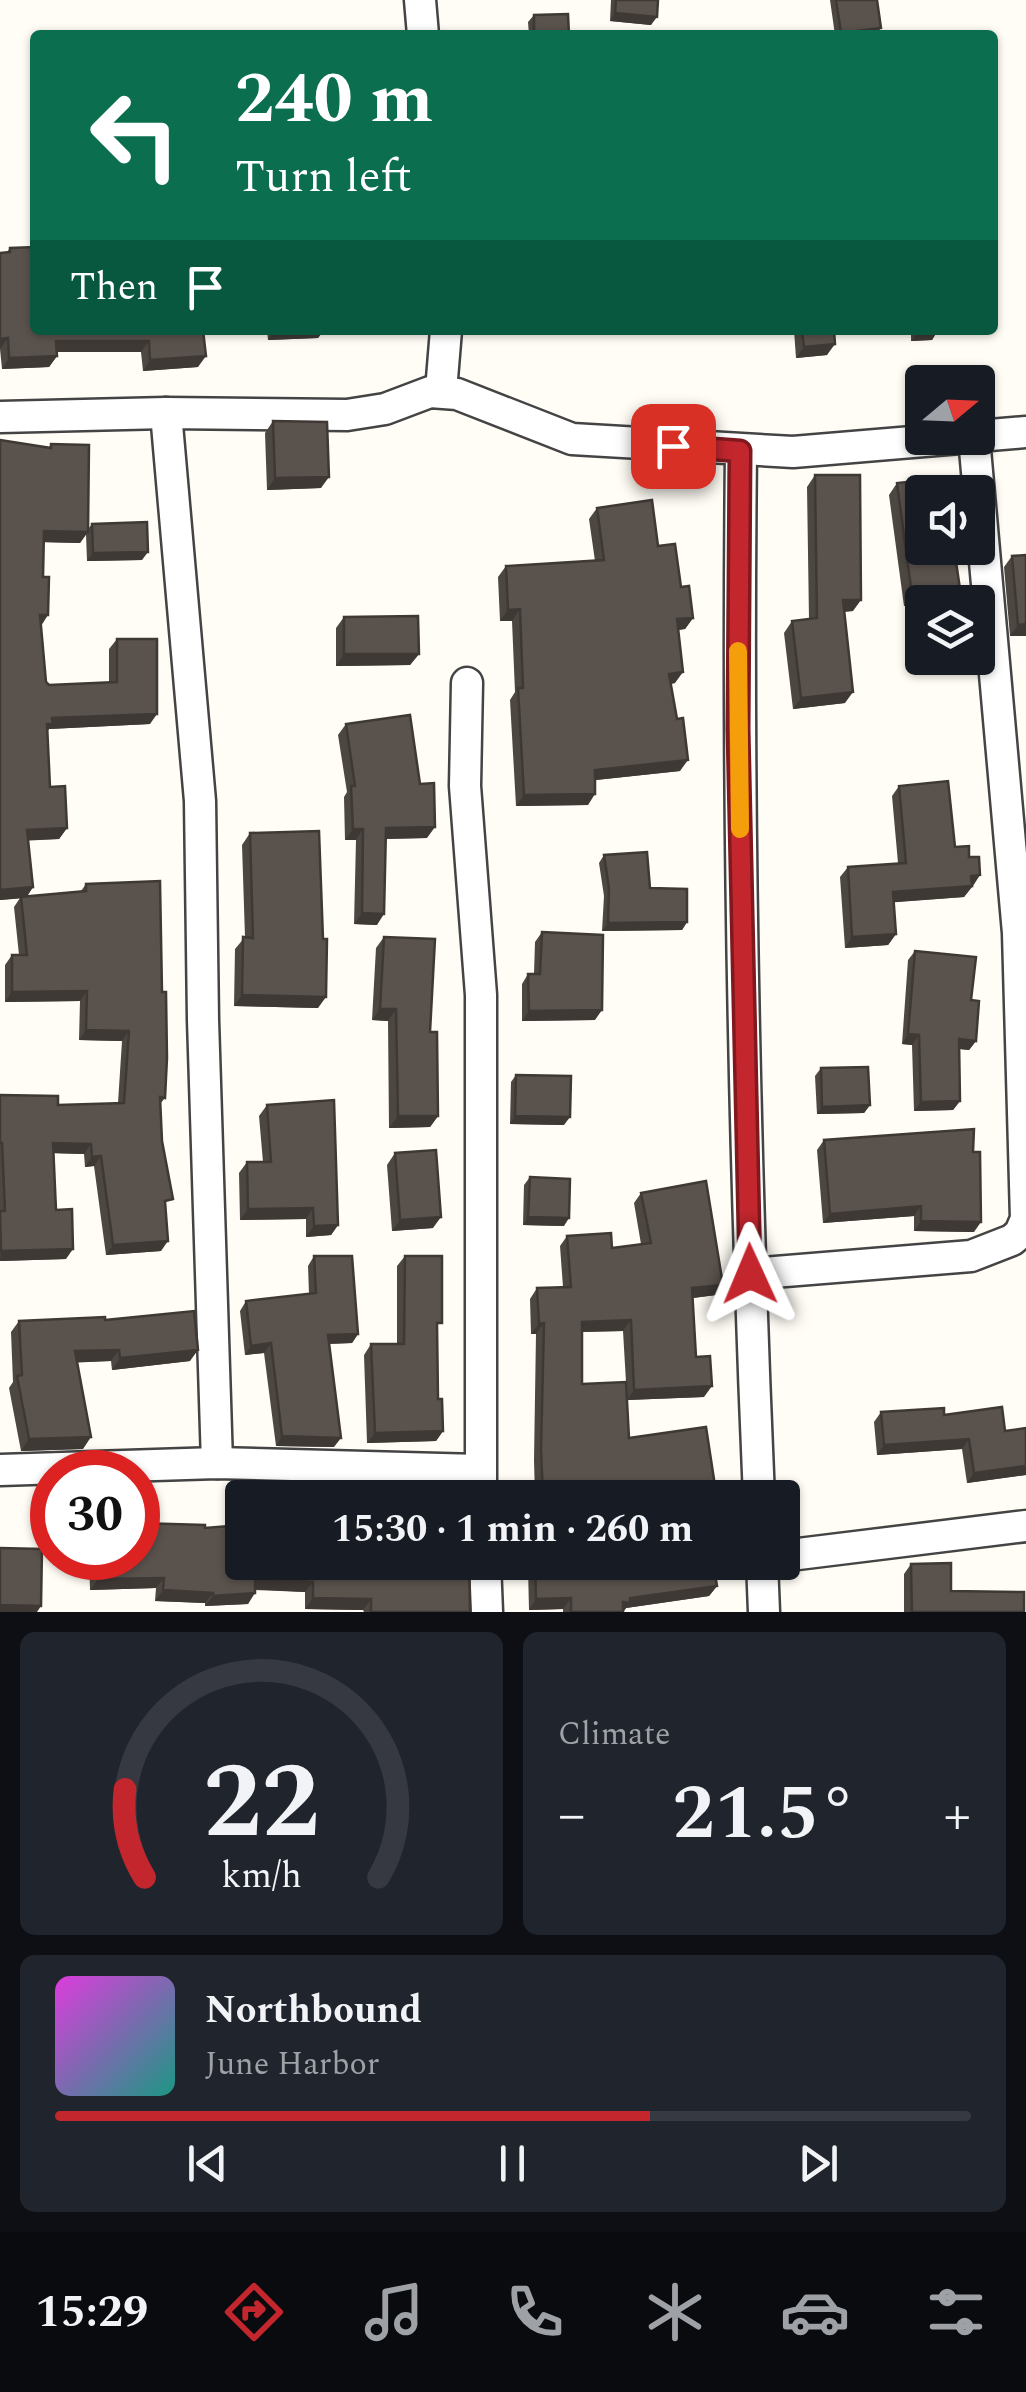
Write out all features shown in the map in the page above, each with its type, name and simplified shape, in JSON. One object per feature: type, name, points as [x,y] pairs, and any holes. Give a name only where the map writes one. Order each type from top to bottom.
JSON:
[{"type":"street","points":[[420,0],[423,30]]},
{"type":"street","points":[[441,391],[446,335]]},
{"type":"street","points":[[0,417],[166,412],[347,415],[441,391],[572,438],[793,452],[905,443]]},
{"type":"street","points":[[166,412],[200,801],[202,1020],[217,1463]]},
{"type":"street","points":[[995,435],[1026,432]]},
{"type":"street","points":[[740,451],[738,729],[758,1480]]},
{"type":"street","points":[[750,1274],[971,1256],[997,1248],[1020,1234],[1026,1219],[1022,933],[978,455]]},
{"type":"street","points":[[467,683],[465,786],[481,995],[480,1480]]},
{"type":"street","points":[[0,1470],[217,1463],[430,1480]]},
{"type":"street","points":[[800,1554],[1026,1526]]},
{"type":"street","points":[[485,1580],[488,1612]]},
{"type":"street","points":[[763,1580],[764,1612]]},
{"type":"building","points":[[616,0],[658,0],[657,17],[615,13]]},
{"type":"building","points":[[836,0],[877,0],[881,28],[841,30]]},
{"type":"building","points":[[568,14],[569,30],[534,30],[534,15]]},
{"type":"building","points":[[30,247],[30,335],[204,335],[206,356],[150,360],[149,341],[56,341],[57,356],[9,358],[8,338],[0,339],[0,253],[10,252],[10,248]]},
{"type":"building","points":[[803,335],[834,335],[835,344],[804,347]]},
{"type":"building","points":[[273,421],[327,422],[329,477],[275,478]]},
{"type":"building","points":[[0,440],[51,448],[51,444],[89,445],[88,532],[44,531],[43,577],[49,577],[48,615],[40,615],[46,682],[117,682],[117,639],[157,639],[157,714],[52,718],[53,724],[47,724],[50,787],[65,786],[67,828],[27,830],[33,887],[0,890]]},
{"type":"building","points":[[815,475],[860,475],[861,600],[843,600],[853,692],[801,698],[792,621],[817,618]]},
{"type":"building","points":[[905,482],[905,543],[897,483]]},
{"type":"building","points":[[652,500],[658,546],[675,544],[681,587],[689,586],[693,618],[677,619],[683,672],[669,674],[677,719],[683,718],[688,760],[595,770],[595,794],[524,795],[518,688],[523,688],[520,609],[508,610],[506,566],[604,560],[597,508]]},
{"type":"building","points":[[147,522],[148,552],[93,553],[92,524]]},
{"type":"building","points":[[1026,555],[1026,624],[1018,625],[1012,556]]},
{"type":"building","points":[[908,565],[956,565],[959,585],[911,585]]},
{"type":"building","points":[[418,616],[419,654],[344,654],[344,617]]},
{"type":"building","points":[[410,715],[420,784],[434,783],[435,827],[386,828],[384,914],[362,913],[363,829],[353,829],[351,786],[355,786],[346,724]]},
{"type":"building","points":[[948,781],[955,847],[969,846],[969,857],[979,857],[980,875],[971,876],[972,886],[893,892],[896,934],[852,937],[848,867],[906,863],[899,786]]},
{"type":"building","points":[[319,831],[323,939],[327,939],[326,997],[242,995],[243,937],[253,938],[250,833]]},
{"type":"building","points":[[647,852],[650,888],[687,889],[687,922],[608,923],[609,888],[604,855]]},
{"type":"building","points":[[160,881],[167,1058],[165,1098],[160,1097],[162,1141],[173,1199],[165,1201],[168,1241],[113,1245],[101,1156],[92,1157],[91,1144],[53,1143],[56,1210],[72,1209],[73,1249],[1,1251],[0,1211],[5,1211],[0,1095],[58,1096],[58,1105],[124,1103],[129,1031],[86,1030],[87,991],[12,992],[12,955],[27,955],[21,897],[86,891],[86,884]]},
{"type":"building","points":[[542,932],[603,935],[602,1010],[529,1011],[528,974],[540,974]]},
{"type":"building","points":[[384,937],[435,939],[430,1032],[437,1032],[438,1116],[398,1116],[396,1009],[380,1009]]},
{"type":"building","points":[[915,951],[976,957],[971,1000],[979,1001],[976,1041],[959,1039],[960,1101],[921,1102],[919,1035],[908,1034]]},
{"type":"building","points":[[868,1067],[870,1105],[822,1107],[821,1068]]},
{"type":"building","points":[[516,1075],[571,1076],[570,1117],[515,1116]]},
{"type":"building","points":[[334,1100],[338,1225],[314,1226],[313,1208],[248,1209],[247,1162],[271,1162],[267,1105]]},
{"type":"building","points":[[974,1129],[973,1152],[980,1152],[981,1222],[921,1221],[921,1206],[830,1214],[824,1140]]},
{"type":"building","points":[[436,1150],[441,1217],[400,1220],[395,1153]]},
{"type":"building","points":[[530,1177],[570,1179],[569,1218],[528,1217]]},
{"type":"building","points":[[706,1181],[723,1285],[692,1288],[696,1357],[710,1356],[712,1386],[634,1390],[631,1320],[582,1322],[582,1384],[626,1382],[629,1438],[706,1427],[714,1480],[542,1480],[544,1323],[539,1324],[537,1288],[571,1287],[567,1236],[611,1233],[612,1248],[651,1243],[641,1193]]},
{"type":"building","points":[[314,1256],[352,1256],[358,1334],[328,1335],[341,1438],[282,1436],[271,1343],[251,1346],[246,1301],[316,1293]]},
{"type":"building","points":[[405,1256],[442,1256],[442,1323],[437,1323],[438,1399],[442,1399],[443,1431],[375,1433],[371,1344],[404,1344]]},
{"type":"building","points":[[194,1311],[198,1350],[120,1358],[119,1350],[75,1351],[91,1437],[29,1439],[17,1376],[22,1375],[19,1321],[105,1320]]},
{"type":"building","points":[[1002,1407],[1005,1431],[1026,1428],[1026,1466],[974,1473],[969,1439],[884,1445],[881,1412],[944,1408],[944,1415]]},
{"type":"building","points":[[160,1524],[225,1526],[225,1580],[255,1580],[255,1593],[213,1596],[163,1590],[164,1578],[160,1578]]},
{"type":"building","points":[[0,1548],[30,1549],[30,1580],[41,1580],[41,1606],[0,1605]]},
{"type":"building","points":[[951,1563],[951,1591],[1024,1592],[1024,1612],[912,1612],[911,1564]]},
{"type":"building","points":[[284,1580],[469,1580],[470,1612],[371,1612],[371,1599],[313,1598],[313,1582]]},
{"type":"building","points":[[535,1580],[716,1580],[717,1586],[630,1598],[630,1603],[623,1602],[623,1612],[571,1612],[571,1598],[536,1599]]},
{"type":"slow traffic","points":[[738,651],[740,829]]},
{"type":"route","points":[[673,446],[740,451],[738,729],[750,1274]]}]
